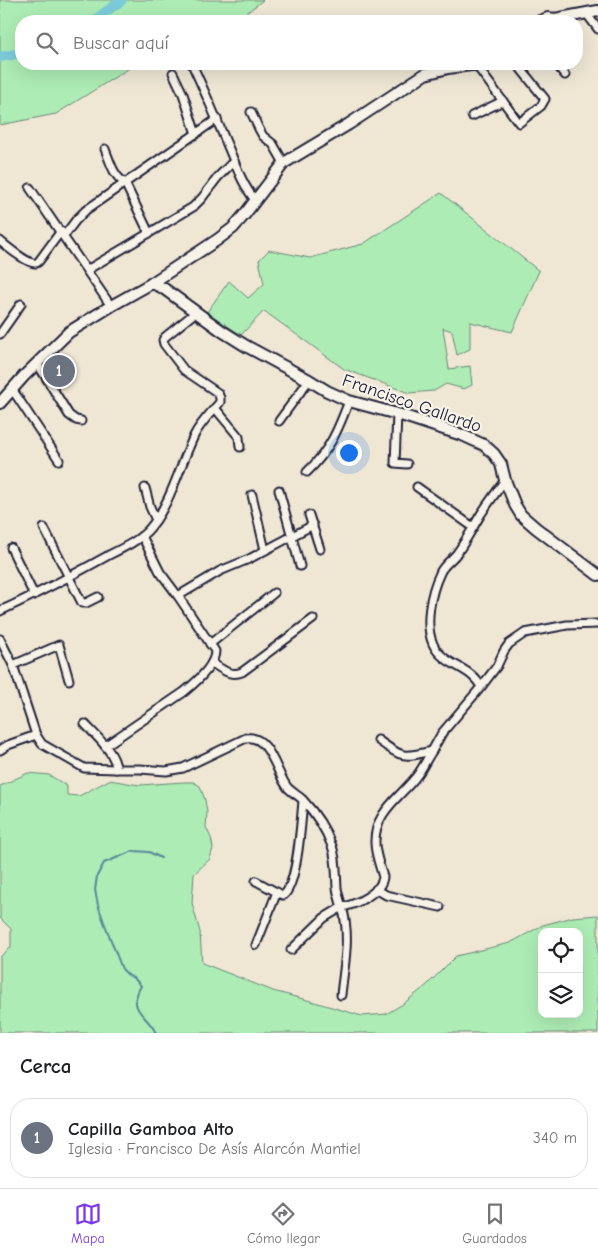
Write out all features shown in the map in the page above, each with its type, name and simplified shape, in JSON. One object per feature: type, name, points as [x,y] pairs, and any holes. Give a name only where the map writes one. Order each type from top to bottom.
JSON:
[{"type":"street","points":[[577,15],[593,12]]},
{"type":"street","points":[[593,12],[589,18],[598,29]]},
{"type":"street","points":[[195,70],[246,188],[255,200]]},
{"type":"street","points":[[0,404],[37,362],[69,332],[152,283],[233,228],[284,163],[425,74],[440,70]]},
{"type":"street","points":[[482,70],[519,123],[541,106],[545,99],[522,70]]},
{"type":"street","points":[[561,70],[565,75]]},
{"type":"street","points":[[173,74],[183,94],[196,134]]},
{"type":"street","points":[[472,116],[503,101]]},
{"type":"street","points":[[251,112],[259,130],[273,144],[284,163]]},
{"type":"street","points":[[0,241],[20,256],[36,263],[86,210],[217,119]]},
{"type":"street","points":[[105,149],[115,174],[125,183],[149,233]]},
{"type":"street","points":[[87,270],[193,206],[234,161]]},
{"type":"street","points":[[30,188],[111,306]]},
{"type":"street","name":"Francisco Gallardo","points":[[152,283],[163,288],[222,332],[327,391],[350,401],[462,435],[484,445],[501,464],[505,480],[521,515],[598,576]]},
{"type":"street","points":[[0,334],[21,304]]},
{"type":"street","points":[[0,610],[69,578],[142,536],[156,520],[169,495],[195,434],[220,402],[218,393],[184,370],[164,344],[164,337],[196,312]]},
{"type":"street","points":[[37,362],[70,415],[76,420],[81,421]]},
{"type":"street","points":[[279,421],[309,380]]},
{"type":"street","points":[[12,389],[59,460]]},
{"type":"street","points":[[307,472],[331,443],[350,401]]},
{"type":"street","points":[[215,408],[239,437],[240,447]]},
{"type":"street","points":[[397,414],[395,463],[407,464]]},
{"type":"street","points":[[480,687],[472,675],[447,661],[433,644],[429,627],[432,595],[440,571],[457,554],[505,480]]},
{"type":"street","points":[[417,487],[473,527]]},
{"type":"street","points":[[145,488],[156,520]]},
{"type":"street","points":[[278,490],[300,566]]},
{"type":"street","points":[[252,495],[266,550]]},
{"type":"street","points":[[310,515],[320,549]]},
{"type":"street","points":[[178,596],[220,571],[249,559],[313,525]]},
{"type":"street","points":[[44,528],[82,603],[86,604],[98,597]]},
{"type":"street","points":[[105,746],[196,682],[212,663],[215,654],[178,596],[160,572],[142,536]]},
{"type":"street","points":[[11,548],[34,595]]},
{"type":"street","points":[[210,644],[274,593]]},
{"type":"street","points":[[212,663],[230,674],[242,672],[313,619]]},
{"type":"street","points":[[291,950],[324,918],[342,907],[352,906],[381,885],[384,877],[375,844],[378,823],[383,813],[416,777],[446,728],[497,666],[509,644],[525,633],[567,625],[598,624]]},
{"type":"street","points":[[0,638],[13,665],[36,734],[42,744],[84,768],[166,770],[183,768],[251,737],[257,740],[270,753],[288,788],[303,801],[321,823],[332,846],[347,935],[341,995]]},
{"type":"street","points":[[13,665],[59,645],[69,680]]},
{"type":"street","points":[[85,724],[115,760],[116,769]]},
{"type":"street","points":[[0,750],[36,734]]},
{"type":"street","points":[[378,740],[402,756],[432,751]]},
{"type":"street","points":[[256,880],[276,892],[284,895],[287,892],[297,858],[303,801]]},
{"type":"street","points":[[376,889],[386,895],[440,907]]},
{"type":"street","points":[[256,945],[276,892]]},
{"type":"green space","points":[[0,0],[263,0],[244,15],[15,15],[15,70],[126,70],[56,114],[0,125]]},
{"type":"green space","points":[[441,193],[539,271],[512,332],[470,322],[470,349],[457,355],[452,331],[443,328],[449,369],[470,366],[472,385],[464,389],[446,384],[434,391],[409,393],[344,369],[264,311],[241,335],[207,312],[229,281],[248,298],[264,284],[259,260],[269,250],[310,258],[363,244]]},
{"type":"green space","points":[[28,773],[49,775],[67,786],[67,795],[79,796],[109,780],[140,785],[193,782],[200,786],[205,800],[207,812],[206,827],[213,848],[210,859],[194,874],[192,903],[200,932],[202,963],[273,991],[362,1016],[386,1014],[403,1004],[427,985],[456,956],[510,943],[543,925],[573,917],[598,915],[598,1033],[0,1033],[0,957],[11,947],[11,929],[0,918],[0,786]]},
{"type":"waterway","points":[[101,15],[122,0]]},
{"type":"waterway","points":[[0,57],[15,54]]},
{"type":"waterway","points":[[156,1033],[137,1007],[137,994],[141,986],[122,969],[98,905],[95,890],[97,876],[104,863],[133,851],[149,852],[161,858]]},
{"type":"place","name":"Capilla Gamboa Alto","points":[[59,371]]}]
